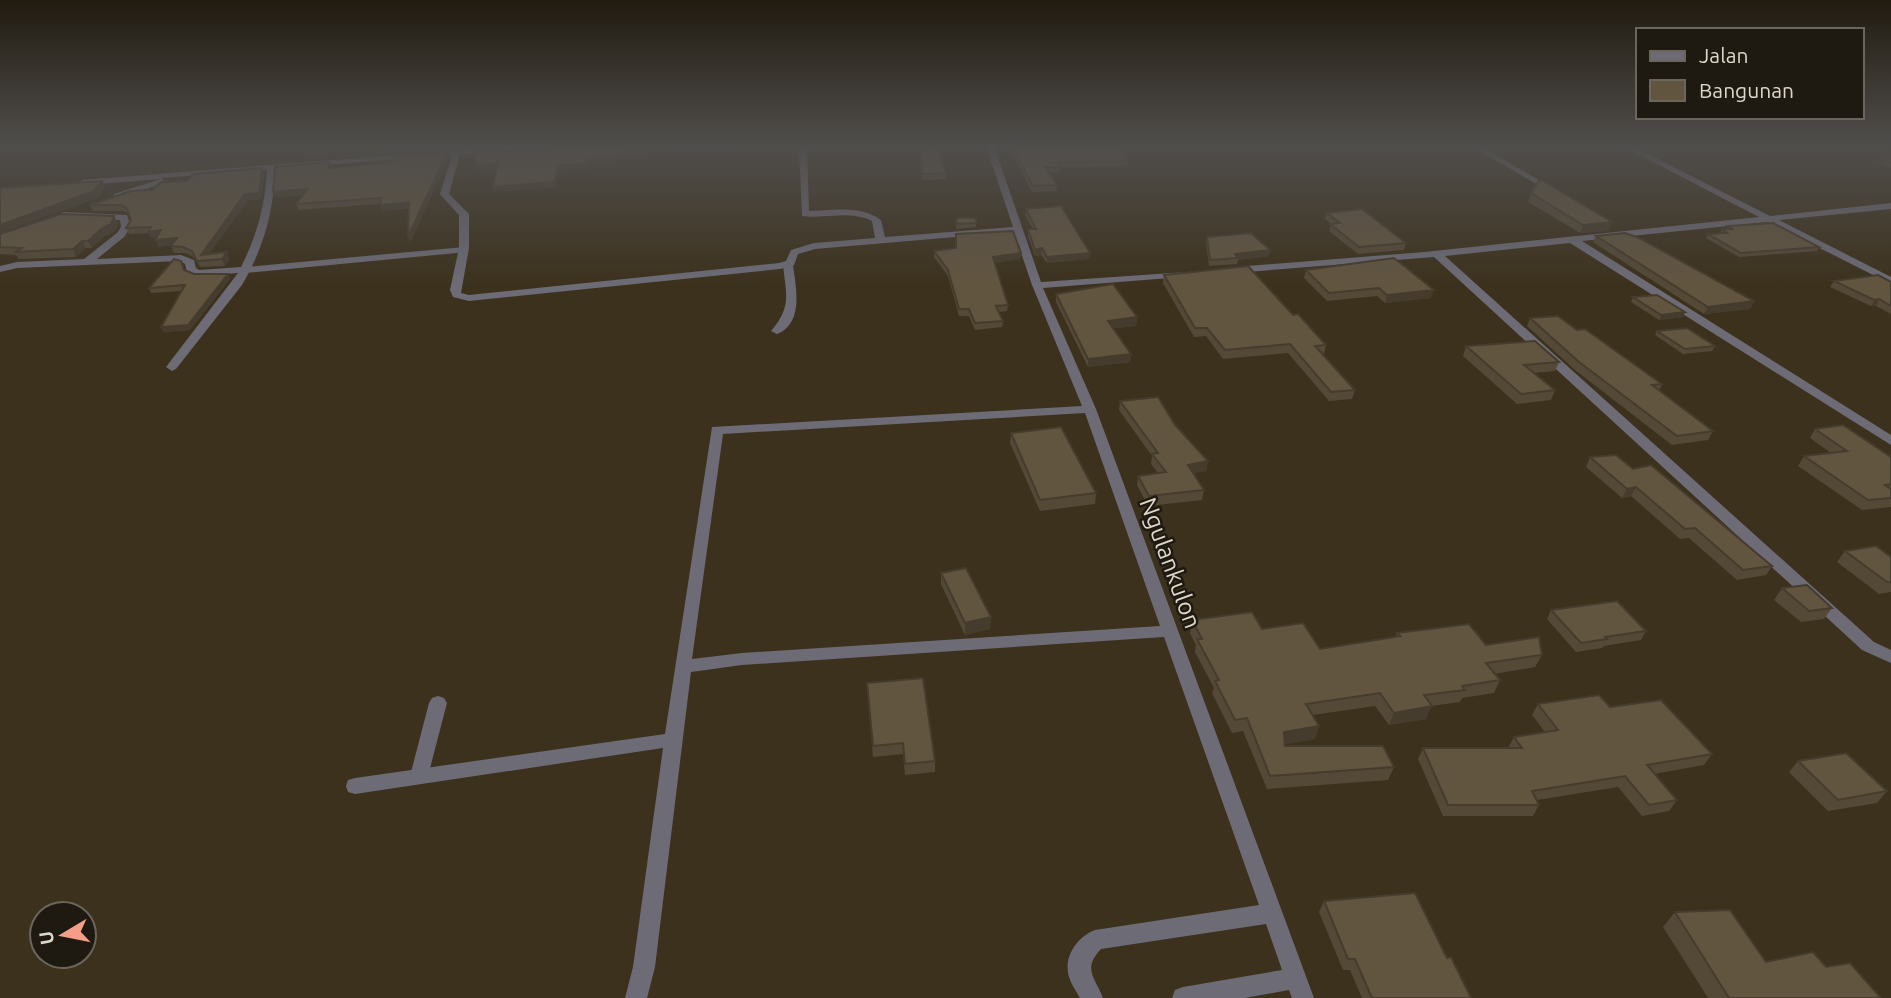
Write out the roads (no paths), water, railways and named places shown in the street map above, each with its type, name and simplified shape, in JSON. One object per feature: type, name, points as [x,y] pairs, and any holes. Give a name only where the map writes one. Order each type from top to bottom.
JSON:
[{"type":"street","points":[[102,201],[127,193]]},
{"type":"street","points":[[172,367],[238,283],[267,219],[269,193]]},
{"type":"street","points":[[444,193],[464,214],[464,250],[455,289],[457,295],[469,298],[788,265]]},
{"type":"street","points":[[804,193],[805,214],[869,216],[876,220],[881,241]]},
{"type":"street","name":"Ngulankulon","points":[[1005,193],[1037,285],[1090,409],[1300,988]]},
{"type":"street","points":[[1717,193],[1891,281]]},
{"type":"street","points":[[50,219],[89,206]]},
{"type":"street","points":[[1226,271],[1437,254],[1891,206]]},
{"type":"street","points":[[63,215],[124,217],[126,227],[121,235],[87,262]]},
{"type":"street","points":[[1619,227],[1631,234]]},
{"type":"street","points":[[777,331],[787,324],[792,307],[788,265],[794,251],[808,247],[1017,229]]},
{"type":"street","points":[[1573,240],[1891,441]]},
{"type":"street","points":[[0,269],[17,265],[181,258],[190,262],[191,270],[197,273],[464,250]]},
{"type":"street","points":[[1437,254],[1868,646],[1891,657]]},
{"type":"street","points":[[1037,285],[1199,273]]},
{"type":"street","points":[[636,998],[647,948],[671,740],[717,430],[1090,409]]},
{"type":"street","points":[[683,667],[742,659],[1170,631]]},
{"type":"street","points":[[419,776],[438,703]]},
{"type":"street","points":[[355,786],[671,740]]},
{"type":"street","points":[[1092,998],[1079,974],[1081,954],[1095,940],[1273,913]]},
{"type":"street","points":[[1183,998],[1300,988]]}]
